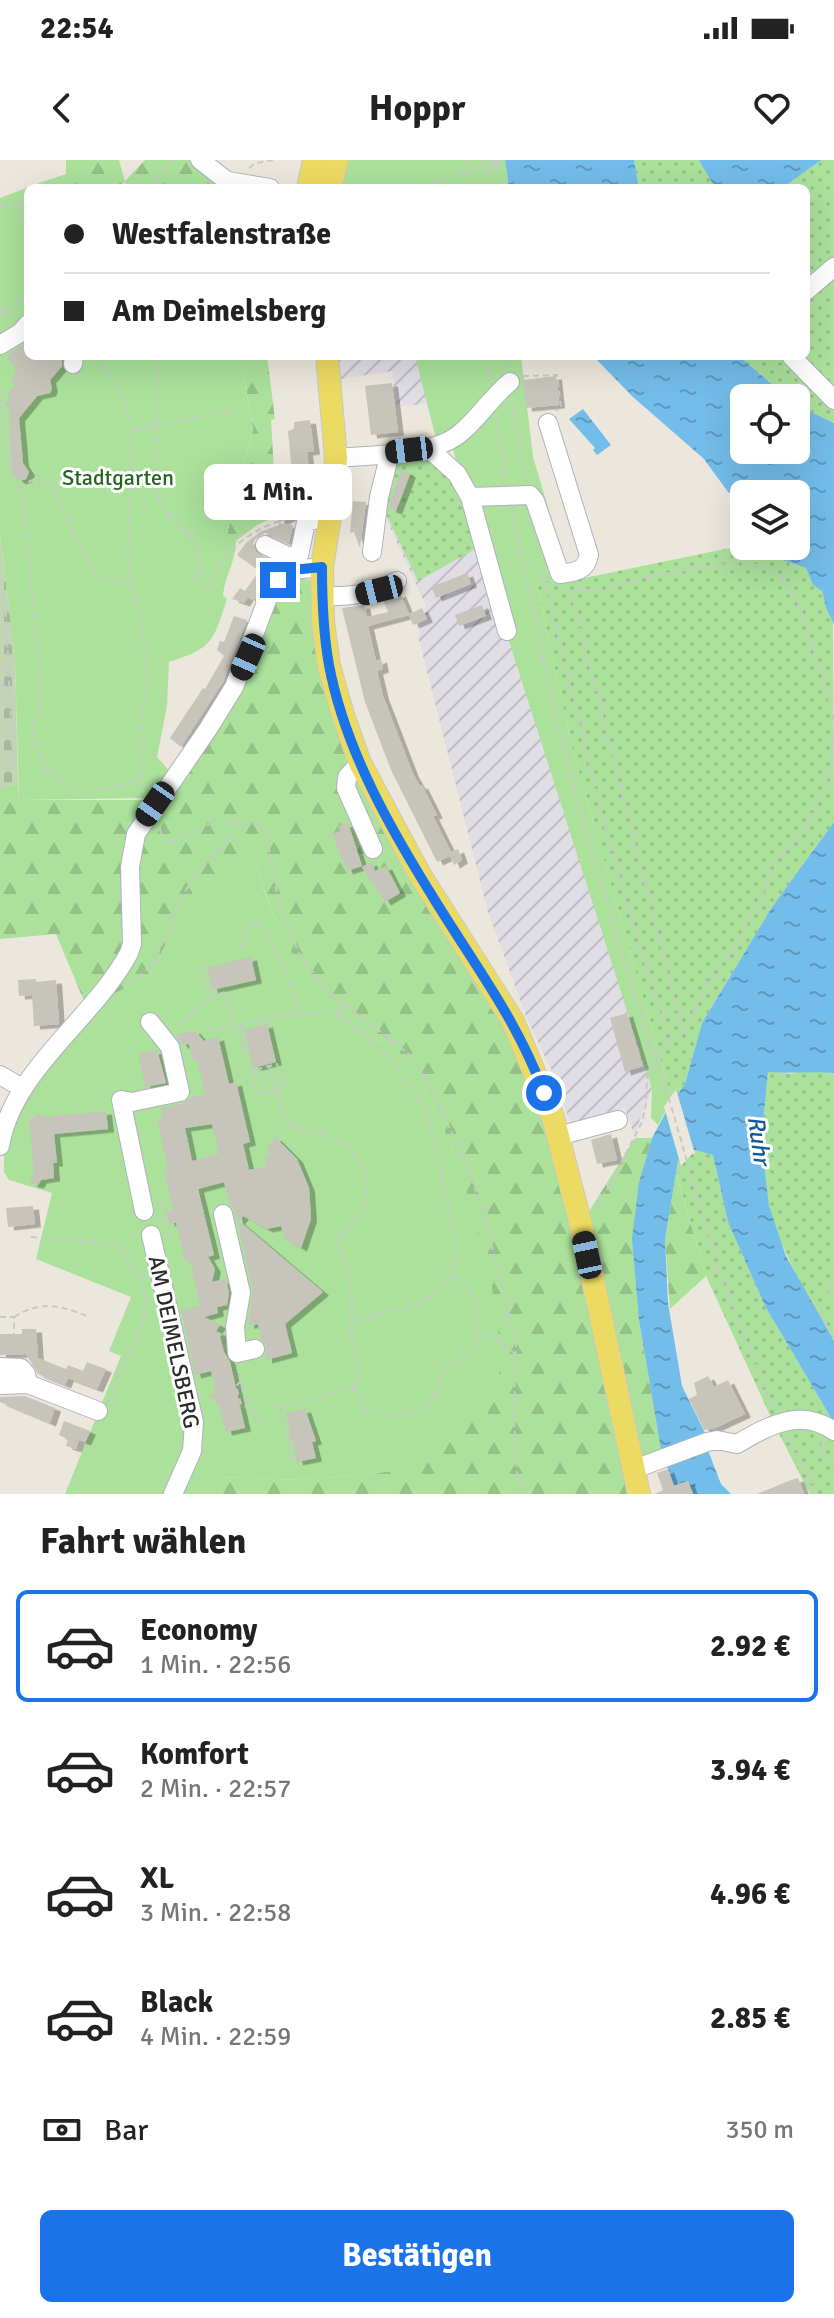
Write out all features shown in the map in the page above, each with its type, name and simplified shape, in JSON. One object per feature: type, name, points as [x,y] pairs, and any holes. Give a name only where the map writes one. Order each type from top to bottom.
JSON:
[{"type":"main road","points":[[312,180],[337,160]]},
{"type":"main road","points":[[327,360],[336,458],[330,516],[306,561],[322,596],[329,666],[360,763],[428,889],[513,1021],[535,1068],[558,1136],[581,1225],[639,1494]]},
{"type":"street","points":[[200,160],[231,184]]},
{"type":"street","points":[[810,288],[834,267]]},
{"type":"street","points":[[0,345],[24,328]]},
{"type":"street","points":[[795,360],[834,400]]},
{"type":"street","points":[[336,458],[428,448],[459,435],[516,379]]},
{"type":"street","points":[[470,497],[518,495],[535,501],[560,574],[582,569],[589,555],[548,423]]},
{"type":"street","points":[[428,448],[457,474],[470,497],[507,631]]},
{"type":"street","points":[[372,552],[379,497],[390,453]]},
{"type":"street","points":[[306,561],[294,551],[298,524],[330,516]]},
{"type":"street","points":[[265,545],[306,561]]},
{"type":"street","points":[[0,1146],[2,1132],[22,1088],[123,965],[132,944],[130,867],[136,834],[234,687],[269,595],[278,580],[306,561]]},
{"type":"street","points":[[322,596],[352,597],[379,590],[397,581]]},
{"type":"street","points":[[360,763],[347,777],[346,788],[373,849]]},
{"type":"street","points":[[144,1211],[121,1100],[132,1102],[180,1092],[170,1047],[150,1022]]},
{"type":"street","points":[[0,1075],[22,1088]]},
{"type":"street","points":[[558,1136],[618,1120]]},
{"type":"street","points":[[223,1214],[241,1293],[235,1327],[237,1353],[255,1349]]},
{"type":"street","name":"AM DEIMELSBERG","points":[[156,1235],[194,1422],[192,1451],[173,1494]]},
{"type":"street","points":[[7,1367],[21,1368],[28,1384]]},
{"type":"street","points":[[0,1385],[28,1384],[104,1408]]},
{"type":"street","points":[[632,1470],[707,1442],[717,1440],[737,1444],[779,1422],[811,1421],[834,1431]]},
{"type":"path","points":[[153,184],[172,160]]},
{"type":"path","points":[[466,160],[469,184]]},
{"type":"path","points":[[426,184],[494,165]]},
{"type":"path","points":[[485,166],[487,184]]},
{"type":"path","points":[[0,206],[24,201]]},
{"type":"path","points":[[18,203],[21,218],[24,217]]},
{"type":"path","points":[[0,316],[24,298]]},
{"type":"path","points":[[0,387],[9,473],[23,495],[42,699],[34,720],[35,739],[50,773],[69,788],[80,791],[110,789],[140,779],[140,729],[147,666],[138,607],[130,582],[133,429],[123,396],[100,360]]},
{"type":"path","points":[[158,360],[154,473],[157,497],[165,510],[195,541],[205,590],[209,590],[217,568],[236,545],[275,521]]},
{"type":"path","points":[[488,360],[493,399],[518,495],[565,757],[725,1290],[779,1422],[818,1494]]},
{"type":"path","points":[[518,495],[516,379],[557,375],[561,407],[545,413],[548,423]]},
{"type":"path","points":[[133,429],[236,410]]},
{"type":"path","points":[[19,487],[34,479],[45,480],[95,574],[106,581],[130,582]]},
{"type":"path","points":[[683,1034],[569,585],[588,591],[648,577],[742,562],[771,569],[793,590],[803,610],[834,720]]},
{"type":"path","points":[[194,579],[202,569]]},
{"type":"path","points":[[543,572],[607,836],[667,1040]]},
{"type":"path","points":[[0,596],[5,596],[13,766],[0,766]]},
{"type":"path","points":[[0,657],[9,657]]},
{"type":"path","points":[[0,671],[10,671]]},
{"type":"path","points":[[0,686],[11,686]]},
{"type":"path","points":[[0,702],[12,701]]},
{"type":"path","points":[[581,1225],[607,1190],[642,1122],[647,1077],[655,1058],[667,1040],[683,1034],[707,983],[731,953],[744,930],[764,891],[773,863],[795,841],[820,801],[831,765],[834,731]]},
{"type":"path","points":[[161,836],[172,843],[216,821],[261,825],[267,831],[280,906],[299,954],[318,981],[343,1004],[410,1055],[431,1088],[466,1163],[484,1214],[516,1344],[514,1416],[521,1494]]},
{"type":"path","points":[[108,983],[122,986],[153,966],[176,907],[191,884],[223,844],[248,824]]},
{"type":"path","points":[[242,949],[247,927],[259,924],[284,967],[300,1013]]},
{"type":"path","points":[[199,967],[205,973],[211,996]]},
{"type":"path","points":[[180,1024],[211,996],[226,992],[238,1026],[248,1072],[252,1070],[277,1064],[283,1088],[257,1094],[252,1070]]},
{"type":"path","points":[[336,1016],[343,1004]]},
{"type":"path","points":[[208,1028],[238,1026],[300,1013],[336,1016],[356,1029],[385,1057],[424,1108],[454,1235],[456,1263],[452,1274],[429,1297],[407,1307],[352,1321]]},
{"type":"path","points":[[269,1066],[290,1126],[298,1124],[299,1130],[323,1133],[338,1139],[356,1155],[365,1173],[366,1195],[360,1215],[337,1238],[352,1290],[352,1321],[349,1325],[359,1376],[355,1387],[363,1406],[376,1414],[397,1414],[426,1407],[434,1399],[448,1366],[475,1350],[474,1298],[452,1274]]},
{"type":"path","points":[[260,1068],[266,1092]]},
{"type":"path","points":[[142,1281],[156,1235],[167,1218]]},
{"type":"path","points":[[31,1237],[119,1244],[142,1281],[146,1300],[143,1323],[104,1408]]},
{"type":"path","points":[[824,1305],[834,1274]]},
{"type":"path","points":[[0,1317],[14,1317],[34,1305],[63,1307],[89,1317]]},
{"type":"path","points":[[819,1312],[834,1338]]},
{"type":"path","points":[[7,1367],[14,1317]]},
{"type":"path","points":[[476,1332],[495,1337],[516,1355]]},
{"type":"path","points":[[241,1382],[247,1407],[265,1425]]},
{"type":"path","points":[[269,1409],[355,1387]]},
{"type":"path","points":[[279,1406],[293,1461]]},
{"type":"path","points":[[811,1421],[822,1456],[834,1469]]},
{"type":"shaded area","points":[[332,360],[416,360],[428,404],[397,406],[392,371],[335,380]]},
{"type":"shaded area","points":[[425,455],[460,489],[652,1089],[634,1135],[625,1108],[570,1123],[554,1075],[527,1019],[488,912],[418,636],[426,606],[382,510]]},
{"type":"green space","points":[[66,160],[119,160],[125,181],[145,160],[198,160],[228,184],[42,182],[66,174]]},
{"type":"green space","points":[[338,160],[505,160],[508,184],[332,184]]},
{"type":"green space","points":[[634,160],[834,160],[834,423],[810,412],[810,384],[772,384],[744,360],[810,360],[810,184],[638,184]]},
{"type":"green space","name":"Stadtgarten","points":[[24,189],[24,360],[241,360],[253,429],[227,533],[236,541],[223,595],[227,599],[209,641],[195,652],[169,662],[167,706],[157,757],[173,775],[162,791],[144,798],[19,800],[15,657],[0,535],[0,198]]},
{"type":"green space","points":[[241,360],[268,360],[275,419],[271,420],[273,518],[257,525],[236,541],[227,534],[253,429]]},
{"type":"green space","points":[[416,360],[521,360],[533,457],[570,581],[536,580],[571,743],[672,1100],[658,1125],[651,1118],[652,1089],[491,585],[449,435],[435,435]]},
{"type":"green space","points":[[423,457],[451,479],[459,490],[477,548],[418,581],[384,510],[397,460]]},
{"type":"green space","points":[[0,536],[15,655],[18,784],[0,787]]},
{"type":"green space","points":[[730,548],[730,560],[783,560],[806,568],[813,585],[822,590],[833,621],[834,822],[772,907],[702,1023],[685,1084],[672,1100],[571,743],[536,580],[570,581]]},
{"type":"green space","points":[[292,577],[321,582],[342,715],[534,1068],[638,1494],[221,1494],[214,1477],[306,1480],[414,1469],[458,1161],[423,1085],[388,1043],[368,1037],[356,1020],[324,996],[293,956],[263,887],[251,840],[173,931],[148,978],[107,997],[124,967],[132,884],[144,829],[208,735],[274,588]]},
{"type":"green space","points":[[18,784],[19,800],[149,800],[126,940],[87,1008],[56,934],[0,939],[0,787]]},
{"type":"green space","points":[[251,839],[263,888],[293,956],[324,996],[356,1020],[368,1037],[388,1043],[408,1061],[423,1085],[458,1161],[491,1281],[501,1348],[498,1385],[414,1469],[306,1480],[215,1477],[221,1494],[65,1494],[121,1356],[109,1351],[131,1297],[36,1259],[52,1193],[9,1180],[4,1172],[8,1136],[26,1092],[107,997],[148,978],[173,931]]},
{"type":"green space","points":[[803,1070],[834,1073],[834,1341],[789,1260],[769,1207],[764,1174],[768,1071],[792,1074]]},
{"type":"green space","points":[[635,1138],[652,1138],[639,1182],[639,1320],[661,1450],[631,1459],[581,1224]]},
{"type":"green space","points":[[691,1149],[713,1155],[728,1222],[765,1306],[834,1423],[834,1494],[810,1494],[706,1276],[677,1176],[678,1161]]},
{"type":"green space","points":[[678,1161],[677,1177],[706,1276],[670,1309],[665,1239]]},
{"type":"water","points":[[505,160],[634,160],[638,184],[508,184]]},
{"type":"water","points":[[699,160],[821,160],[788,184],[713,184]]},
{"type":"water","points":[[597,360],[744,360],[772,384],[730,384],[730,464],[810,464],[810,412],[834,423],[834,624],[822,591],[813,585],[806,568],[783,560],[810,560],[810,480],[730,480],[730,493],[704,459],[633,397]]},
{"type":"water","points":[[583,409],[611,445],[597,455],[593,450],[595,448],[569,419]]},
{"type":"water","name":"Ruhr","points":[[834,822],[834,1073],[768,1072],[763,1124],[769,1206],[786,1256],[834,1341],[834,1423],[765,1306],[728,1222],[713,1155],[691,1149],[678,1161],[665,1239],[668,1303],[682,1386],[706,1435],[704,1440],[721,1484],[731,1494],[693,1494],[688,1481],[674,1486],[661,1450],[639,1320],[632,1239],[639,1182],[652,1138],[685,1084],[702,1023],[772,907]]},
{"type":"pier","points":[[676,1089],[695,1154],[681,1166],[664,1107]]},
{"type":"building","points":[[24,344],[24,360],[62,360],[62,366],[50,380],[50,393],[37,396],[19,418],[23,463],[29,472],[26,479],[19,481],[12,473],[9,407],[5,404],[10,398],[7,395],[15,385],[11,382],[15,376],[14,364],[7,359]]},
{"type":"building","points":[[556,376],[559,405],[526,408],[523,380]]},
{"type":"building","points":[[392,383],[398,432],[371,435],[365,386]]},
{"type":"building","points":[[310,420],[314,451],[307,452],[309,470],[316,469],[314,492],[284,490],[282,473],[292,473],[288,431],[294,429],[294,422]]},
{"type":"building","points":[[401,470],[410,474],[396,511],[390,509],[391,499]]},
{"type":"building","points":[[353,501],[366,502],[360,548],[354,532],[350,533]]},
{"type":"building","points":[[314,502],[315,505],[279,523],[293,525],[289,543],[265,533],[255,539],[256,552],[279,565],[268,574],[254,601],[248,597],[244,603],[232,599],[240,588],[245,591],[259,571],[237,555],[246,543],[260,532],[279,525],[277,510]]},
{"type":"building","points":[[467,573],[471,584],[436,598],[431,587]]},
{"type":"building","points":[[400,593],[409,614],[422,608],[427,619],[413,625],[409,615],[368,626],[376,661],[381,659],[383,669],[377,671],[383,696],[413,774],[437,815],[433,816],[451,852],[458,849],[462,860],[454,865],[450,856],[437,862],[391,770],[365,702],[342,608],[364,605],[367,617],[388,612],[383,600]]},
{"type":"building","points":[[482,605],[486,616],[459,626],[455,615]]},
{"type":"building","points":[[234,616],[247,620],[223,682],[181,747],[170,738],[224,656],[217,650],[220,641],[224,642]]},
{"type":"building","points":[[348,823],[362,866],[347,871],[332,834],[340,831],[338,826]]},
{"type":"building","points":[[371,862],[375,871],[386,866],[400,893],[385,902],[362,867]]},
{"type":"building","points":[[251,957],[256,980],[212,990],[207,968]]},
{"type":"building","points":[[36,979],[36,982],[56,980],[59,1024],[34,1026],[32,995],[19,996],[18,980]]},
{"type":"building","points":[[627,1013],[643,1066],[625,1072],[610,1018]]},
{"type":"building","points":[[267,1024],[276,1062],[253,1068],[244,1030]]},
{"type":"building","points":[[194,1030],[204,1041],[218,1037],[229,1084],[236,1082],[250,1142],[243,1144],[249,1170],[267,1166],[265,1158],[270,1152],[266,1149],[275,1137],[297,1159],[309,1188],[311,1219],[301,1248],[285,1239],[281,1226],[267,1229],[243,1216],[239,1221],[323,1292],[285,1324],[292,1353],[266,1360],[266,1346],[258,1324],[248,1325],[253,1290],[235,1211],[224,1182],[198,1189],[214,1255],[208,1257],[215,1269],[212,1282],[226,1279],[229,1293],[227,1305],[217,1307],[218,1313],[204,1317],[220,1325],[216,1331],[222,1334],[220,1337],[230,1362],[245,1428],[226,1432],[219,1406],[209,1395],[216,1393],[211,1371],[195,1375],[181,1310],[200,1306],[190,1261],[185,1262],[176,1223],[169,1223],[166,1213],[173,1210],[157,1119],[163,1118],[160,1108],[182,1104],[191,1097],[205,1094],[197,1060],[193,1061],[189,1044],[182,1045],[176,1035]],"holes":[[[212,1124],[219,1154],[192,1161],[185,1128]]]},
{"type":"building","points":[[157,1050],[166,1083],[145,1087],[138,1054]]},
{"type":"building","points":[[106,1111],[108,1129],[54,1134],[57,1163],[53,1163],[54,1178],[41,1180],[38,1185],[32,1184],[30,1179],[34,1174],[29,1119],[39,1114],[45,1117]]},
{"type":"building","points":[[611,1134],[617,1160],[597,1164],[591,1140]]},
{"type":"building","points":[[33,1206],[35,1224],[8,1227],[6,1208]]},
{"type":"building","points":[[22,1329],[36,1329],[38,1358],[66,1369],[68,1365],[83,1371],[87,1362],[106,1369],[97,1389],[68,1378],[65,1385],[38,1374],[26,1354],[0,1355],[0,1334],[22,1334]]},
{"type":"building","points":[[708,1376],[714,1387],[728,1380],[745,1414],[704,1430],[689,1399],[697,1395],[694,1383]]},
{"type":"building","points":[[25,1396],[55,1408],[50,1423],[0,1402],[0,1397]]},
{"type":"building","points":[[305,1409],[316,1441],[312,1442],[316,1458],[297,1462],[289,1438],[286,1413]]},
{"type":"building","points":[[64,1421],[90,1431],[85,1442],[79,1440],[76,1449],[66,1446],[68,1439],[59,1435]]},
{"type":"building","points":[[668,1469],[674,1486],[688,1481],[693,1494],[655,1494],[663,1490],[657,1473]]},
{"type":"building","points":[[798,1478],[804,1494],[757,1494],[791,1480]]},
{"type":"route","points":[[278,580],[292,570],[322,567],[323,621],[329,666],[360,763],[436,902],[513,1021],[544,1093]]}]
